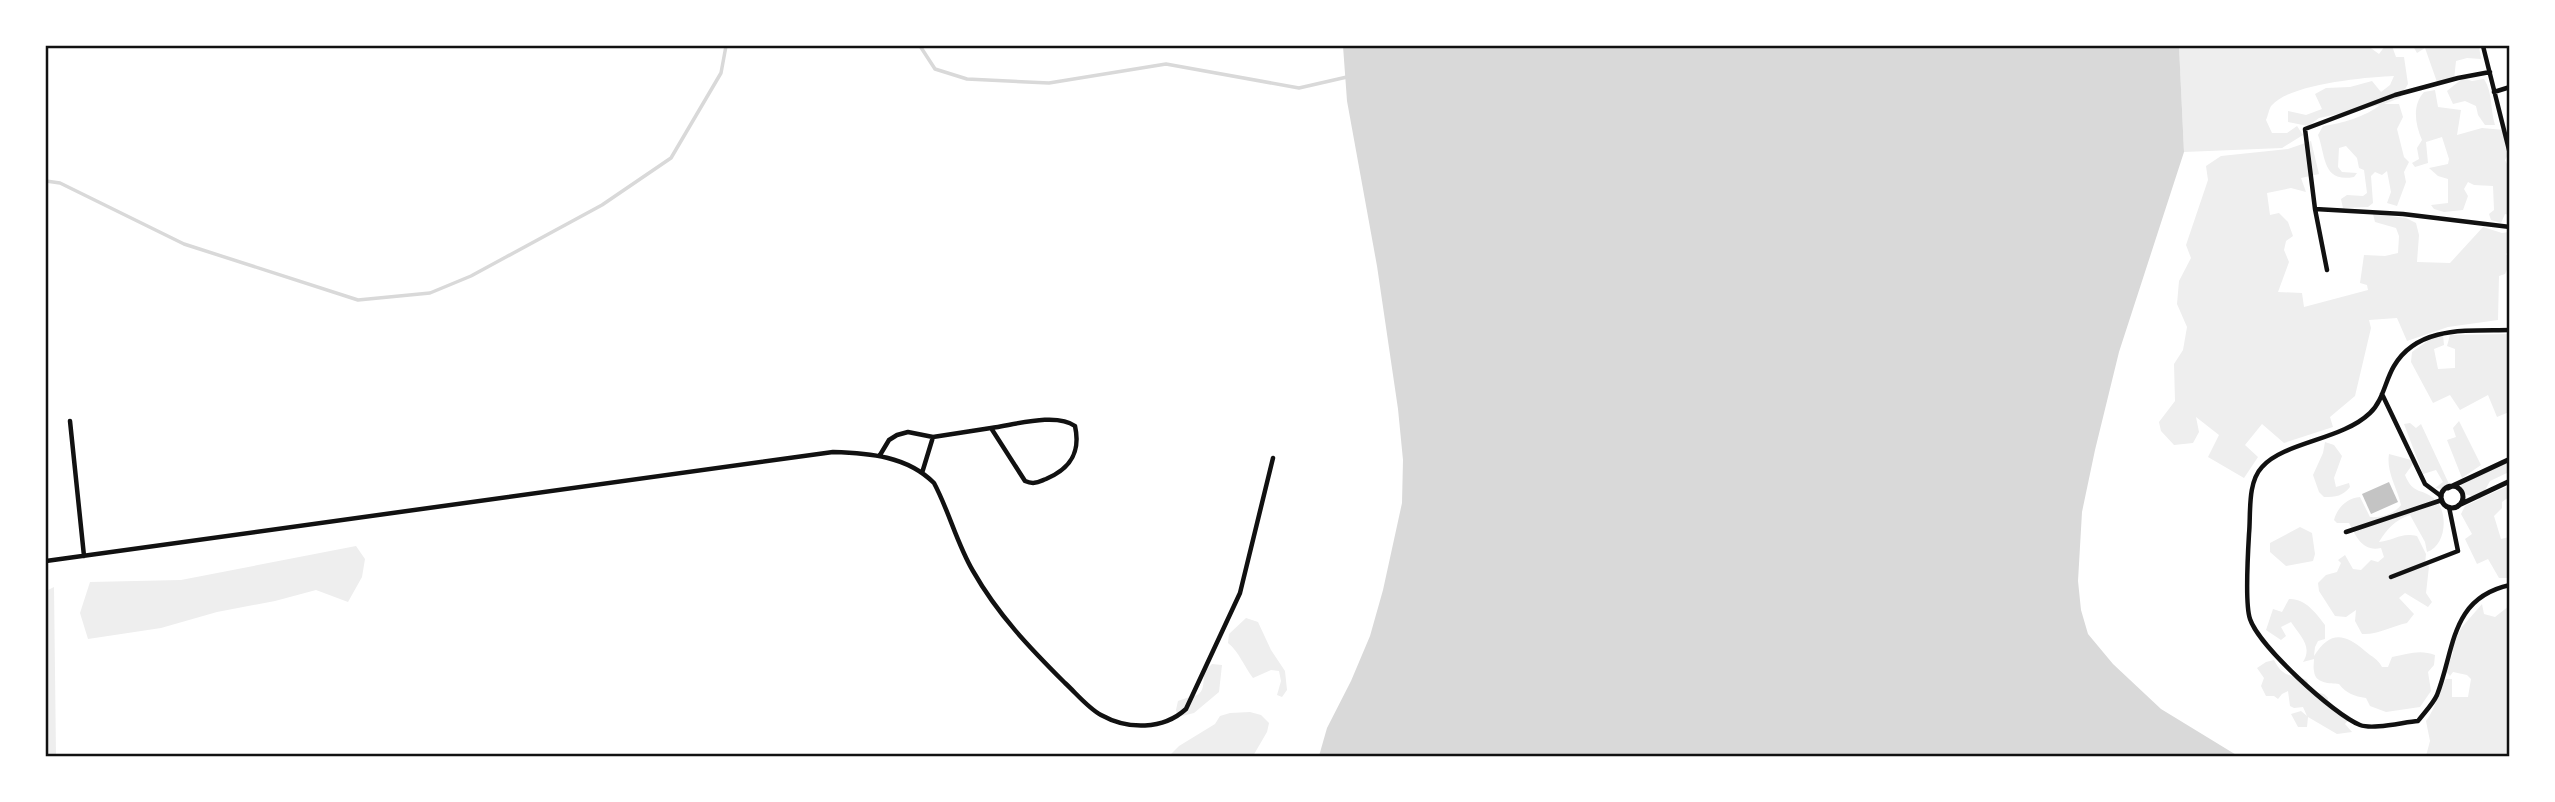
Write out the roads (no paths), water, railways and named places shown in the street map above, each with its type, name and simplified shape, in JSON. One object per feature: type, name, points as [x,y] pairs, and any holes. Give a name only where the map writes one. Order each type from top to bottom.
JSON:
[{"type":"street","points":[[2483,46],[2510,154]]},
{"type":"street","points":[[2327,270],[2315,209],[2305,132],[2307,127],[2429,85],[2490,72]]},
{"type":"street","points":[[2494,92],[2510,87]]},
{"type":"street","points":[[2315,209],[2403,214],[2510,227]]},
{"type":"street","points":[[2510,330],[2460,331],[2424,337],[2395,363],[2372,412],[2352,427],[2273,458],[2260,468],[2252,487],[2248,556],[2249,618],[2293,673],[2348,717],[2362,725],[2418,721],[2436,698],[2458,623],[2475,600],[2510,585]]},
{"type":"street","points":[[2382,394],[2426,484],[2449,507],[2458,551],[2391,577]]},
{"type":"street","points":[[880,455],[889,440],[908,432],[933,437],[991,428],[1054,419],[1067,421],[1075,426],[1077,434],[1072,460],[1068,468],[1059,474],[1034,484],[1029,483],[1025,481],[991,428]]},
{"type":"street","points":[[70,421],[84,556]]},
{"type":"street","points":[[922,473],[933,437]]},
{"type":"street","points":[[46,561],[833,452],[880,455],[922,473],[934,483],[971,569],[1017,635],[1099,715],[1121,724],[1143,726],[1175,719],[1192,700],[1240,593],[1273,458]]},
{"type":"street","points":[[2346,531],[2442,498],[2448,488],[2510,459]]},
{"type":"street","points":[[2449,507],[2510,481]]},
{"type":"street","points":[[2448,488],[2460,490],[2463,496],[2459,505]]},
{"type":"waterway","points":[[46,181],[60,183],[184,244],[358,300],[430,293],[471,276],[602,205],[671,158],[721,73],[726,46]]},
{"type":"waterway","points":[[920,46],[935,69],[967,79],[1049,83],[1166,64],[1299,88],[1347,77]]}]
